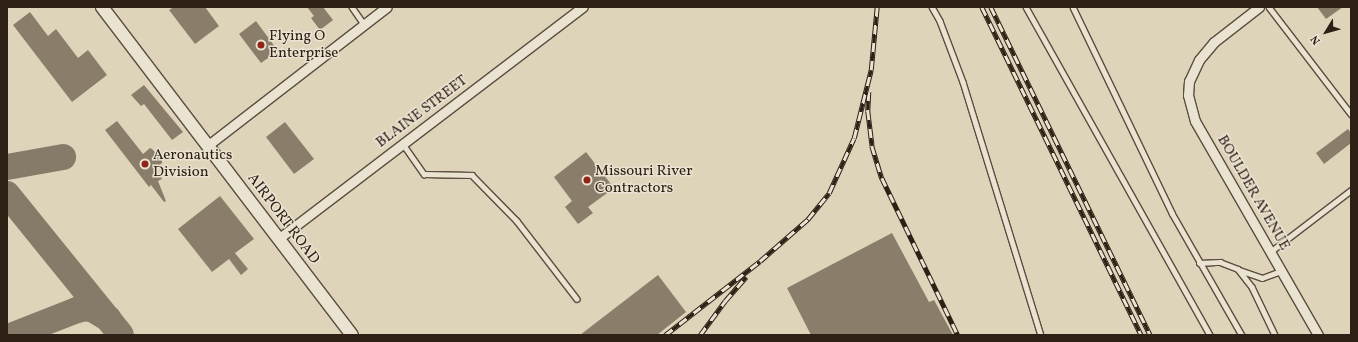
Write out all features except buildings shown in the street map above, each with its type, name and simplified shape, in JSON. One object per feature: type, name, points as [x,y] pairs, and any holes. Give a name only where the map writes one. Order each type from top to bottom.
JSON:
[{"type":"street","name":"AIRPORT ROAD","points":[[102,7],[352,335]]},
{"type":"street","points":[[207,146],[387,7]]},
{"type":"street","name":"BLAINE STREET","points":[[278,239],[583,7]]},
{"type":"street","name":"BOULDER AVENUE","points":[[1259,7],[1214,42],[1199,60],[1189,81],[1188,95],[1195,121],[1318,335]]},
{"type":"lane","points":[[352,7],[364,24]]},
{"type":"lane","points":[[932,7],[940,21],[963,82],[1040,335]]},
{"type":"lane","points":[[1026,7],[1210,335]]},
{"type":"lane","points":[[1073,7],[1172,213],[1199,263],[1242,335]]},
{"type":"lane","points":[[1269,7],[1351,114]]},
{"type":"lane","points":[[403,144],[424,174],[472,175],[517,221],[577,300]]},
{"type":"lane","points":[[1270,252],[1351,190]]},
{"type":"lane","points":[[1199,263],[1220,262],[1262,278],[1282,271]]},
{"type":"lane","points":[[1239,270],[1252,287],[1275,335]]},
{"type":"taxiway","points":[[7,167],[63,157]]},
{"type":"taxiway","points":[[7,194],[121,335]]},
{"type":"taxiway","points":[[13,335],[77,310],[86,308],[94,310],[109,319]]},
{"type":"railway","points":[[665,335],[760,261],[808,219],[829,193],[854,138],[871,70],[877,7]]},
{"type":"railway","points":[[982,7],[1141,335]]},
{"type":"railway","points":[[991,7],[1150,335]]},
{"type":"railway","points":[[869,92],[868,111],[872,146],[882,178],[958,335]]},
{"type":"railway","points":[[700,335],[725,301],[746,277]]},
{"type":"place","name":"Flying O Enterprise","points":[[261,45]]},
{"type":"place","name":"Aeronautics Division","points":[[145,164]]},
{"type":"place","name":"Missouri River Contractors","points":[[587,180]]}]
